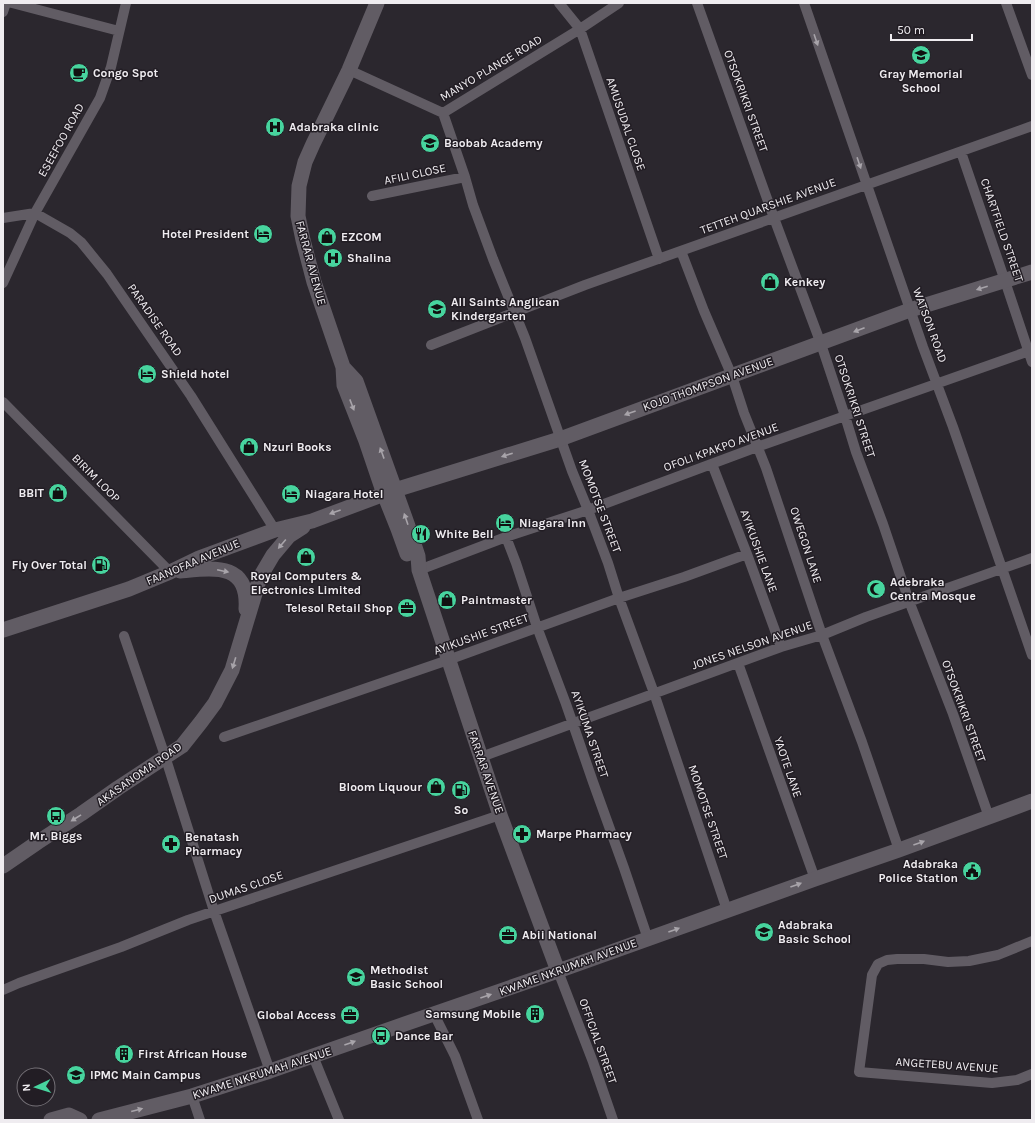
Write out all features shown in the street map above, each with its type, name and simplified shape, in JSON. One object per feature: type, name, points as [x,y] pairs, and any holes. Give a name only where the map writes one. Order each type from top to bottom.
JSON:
[{"type":"main road","name":"FARRAR AVENUE","points":[[377,3],[349,70],[305,162],[299,186],[298,216],[314,282],[343,367],[356,381],[390,492],[398,529],[409,559],[419,570],[500,815],[558,971]]},
{"type":"main road","name":"KOJO THOMPSON AVENUE","points":[[390,492],[560,439],[910,310],[1032,272]]},
{"type":"main road","name":"FAANOFAA AVENUE","points":[[3,630],[129,589],[199,558],[275,530],[312,520],[390,492]]},
{"type":"main road","name":"AKASANOMA ROAD","points":[[3,866],[182,746],[201,722],[232,670],[260,577],[273,555],[288,536],[312,520]]},
{"type":"main road","name":"AKASANOMA ROAD","points":[[170,572],[209,568],[226,571],[236,575],[243,584],[247,597],[245,626]]},
{"type":"main road","name":"KWAME NKRUMAH AVENUE","points":[[99,1120],[192,1096],[270,1071],[558,971],[899,850],[1032,801]]},
{"type":"main road","points":[[51,1120],[69,1115],[80,1120]]},
{"type":"street","points":[[3,12],[6,3]]},
{"type":"street","points":[[12,3],[119,31]]},
{"type":"street","name":"ESEEFOO ROAD","points":[[3,283],[35,213],[100,98],[111,66],[126,3]]},
{"type":"street","name":"AMUSUDAL CLOSE","points":[[559,3],[580,29],[659,259]]},
{"type":"street","name":"MANYO PLANGE ROAD","points":[[349,70],[443,113],[580,29],[619,3]]},
{"type":"street","name":"OTSOKRIKRI STREET","points":[[697,3],[821,344],[856,452],[883,524],[909,601],[953,714],[989,817]]},
{"type":"street","name":"WATSON ROAD","points":[[804,3],[866,185],[1032,655]]},
{"type":"street","points":[[1006,3],[1032,75]]},
{"type":"street","name":"MOMOTSE STREET","points":[[443,113],[473,205],[525,338],[560,439],[608,563],[619,598],[654,693],[727,910]]},
{"type":"street","name":"TETTEH QUARSHIE AVENUE","points":[[431,345],[585,285],[1032,126]]},
{"type":"street","name":"CHARTFIELD STREET","points":[[961,152],[1030,350],[1032,362]]},
{"type":"street","name":"AFILI CLOSE","points":[[372,196],[464,177]]},
{"type":"street","points":[[3,218],[35,213]]},
{"type":"street","name":"PARADISE ROAD","points":[[35,213],[70,233],[81,242],[107,274],[191,396],[275,530]]},
{"type":"street","name":"OWEGON LANE","points":[[681,251],[704,311],[732,376],[899,850]]},
{"type":"street","name":"OFOLI KPAKPO AVENUE","points":[[419,570],[506,537],[588,510],[757,447],[1030,350]]},
{"type":"street","name":"BIRIM LOOP","points":[[3,402],[170,572]]},
{"type":"street","name":"AYIKUSHIE LANE","points":[[712,464],[781,648]]},
{"type":"street","name":"AYIKUMA STREET","points":[[506,537],[648,939]]},
{"type":"street","name":"AYIKUSHIE STREET","points":[[224,737],[448,660],[619,598],[684,578],[747,554]]},
{"type":"street","name":"JONES NELSON AVENUE","points":[[481,756],[738,663],[822,635],[866,616],[1032,558]]},
{"type":"street","points":[[124,636],[165,756],[214,911],[270,1071]]},
{"type":"street","name":"YAOTE LANE","points":[[738,663],[815,879]]},
{"type":"street","name":"DUMAS CLOSE","points":[[3,990],[121,947],[188,920],[500,815]]},
{"type":"street","name":"ANGETEBU AVENUE","points":[[1032,941],[998,955],[969,961],[948,962],[924,959],[897,959],[887,960],[878,964],[872,976],[859,1072],[992,1083],[1016,1080],[1032,1074]]},
{"type":"street","name":"OFFICIAL STREET","points":[[558,971],[593,1062],[613,1120]]},
{"type":"street","points":[[434,1014],[455,1056],[478,1120]]},
{"type":"street","points":[[313,1056],[339,1120]]},
{"type":"street","points":[[192,1096],[200,1120]]},
{"type":"place","name":"Gray Memorial School","points":[[921,55]]},
{"type":"place","name":"Congo Spot","points":[[79,73]]},
{"type":"place","name":"Adabraka clinic","points":[[275,127]]},
{"type":"place","name":"Baobab Academy","points":[[430,143]]},
{"type":"place","name":"Hotel President","points":[[263,234]]},
{"type":"place","name":"EZCOM","points":[[327,237]]},
{"type":"place","name":"Shalina","points":[[333,258]]},
{"type":"place","name":"Kenkey","points":[[770,282]]},
{"type":"place","name":"All Saints Anglican Kindergarten","points":[[437,309]]},
{"type":"place","name":"Shield hotel","points":[[147,374]]},
{"type":"place","name":"Nzuri Books","points":[[249,447]]},
{"type":"place","name":"BBIT","points":[[58,493]]},
{"type":"place","name":"Niagara Hotel","points":[[291,494]]},
{"type":"place","name":"Niagara Inn","points":[[505,523]]},
{"type":"place","name":"White Bell","points":[[421,534]]},
{"type":"place","name":"Royal Computers & Electronics Limited","points":[[306,557]]},
{"type":"place","name":"Fly Over Total","points":[[101,565]]},
{"type":"place","name":"Adebraka Centra Mosque","points":[[876,589]]},
{"type":"place","name":"Paintmaster","points":[[447,600]]},
{"type":"place","name":"Telesol Retail Shop","points":[[407,608]]},
{"type":"place","name":"Bloom Liquour","points":[[436,787]]},
{"type":"place","name":"So","points":[[461,790]]},
{"type":"place","name":"Mr. Biggs","points":[[56,816]]},
{"type":"place","name":"Marpe Pharmacy","points":[[522,834]]},
{"type":"place","name":"Benatash Pharmacy","points":[[171,844]]},
{"type":"place","name":"Adabraka Police Station","points":[[972,871]]},
{"type":"place","name":"Adabraka Basic School","points":[[764,932]]},
{"type":"place","name":"Abii National","points":[[508,935]]},
{"type":"place","name":"Methodist Basic School","points":[[356,977]]},
{"type":"place","name":"Samsung Mobile","points":[[535,1014]]},
{"type":"place","name":"Global Access","points":[[350,1015]]},
{"type":"place","name":"Dance Bar","points":[[381,1036]]},
{"type":"place","name":"First African House","points":[[124,1054]]},
{"type":"place","name":"IPMC Main Campus","points":[[76,1075]]}]
